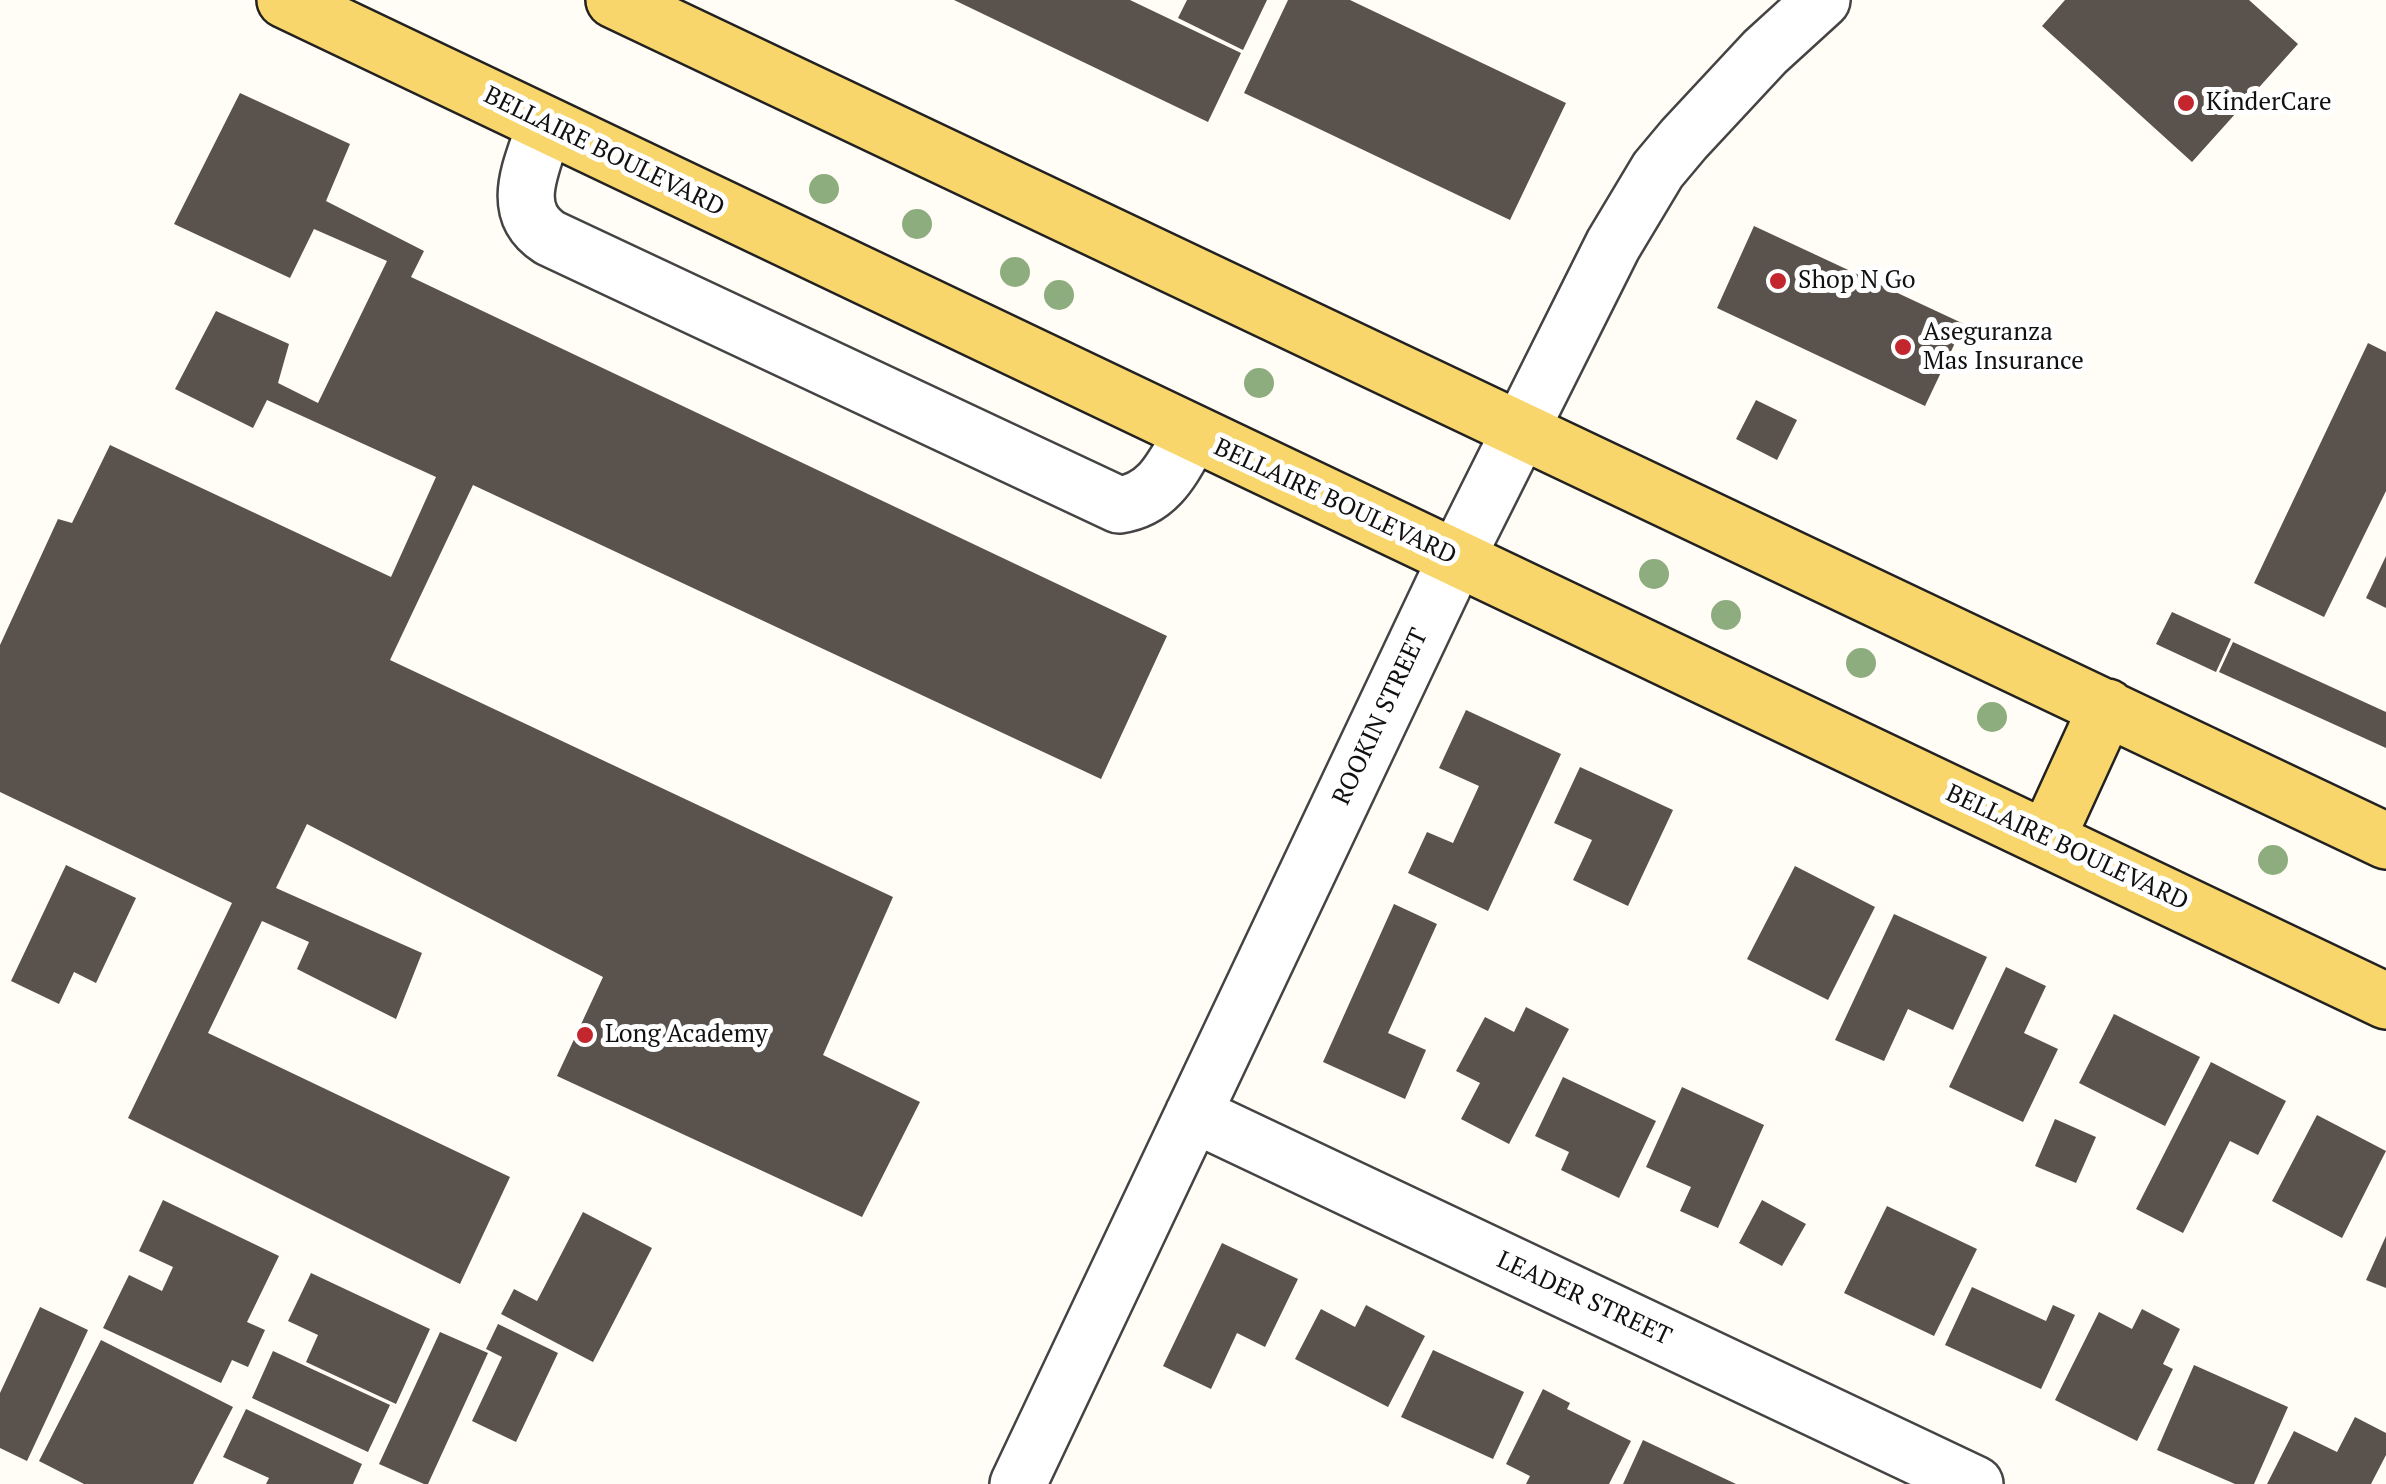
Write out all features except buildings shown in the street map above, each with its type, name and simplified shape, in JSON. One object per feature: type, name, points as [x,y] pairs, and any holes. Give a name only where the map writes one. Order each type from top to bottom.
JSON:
[{"type":"main road","name":"BELLAIRE BOULEVARD","points":[[285,0],[2386,1000]]},
{"type":"main road","points":[[614,0],[2386,841]]},
{"type":"main road","points":[[2047,838],[2106,707]]},
{"type":"street","name":"ROOKIN STREET","points":[[1018,1484],[1456,559],[1613,246],[1658,170],[1765,52],[1822,0]]},
{"type":"street","points":[[546,124],[524,196],[525,212],[533,227],[603,263],[1118,506],[1139,502],[1164,483],[1192,434]]},
{"type":"street","name":"LEADER STREET","points":[[1193,1114],[1975,1484]]},
{"type":"place","name":"KinderCare","points":[[2186,103]]},
{"type":"place","name":"Shop N Go","points":[[1778,281]]},
{"type":"place","name":"Aseguranza Mas Insurance","points":[[1903,347]]},
{"type":"place","name":"Long Academy","points":[[585,1035]]}]
